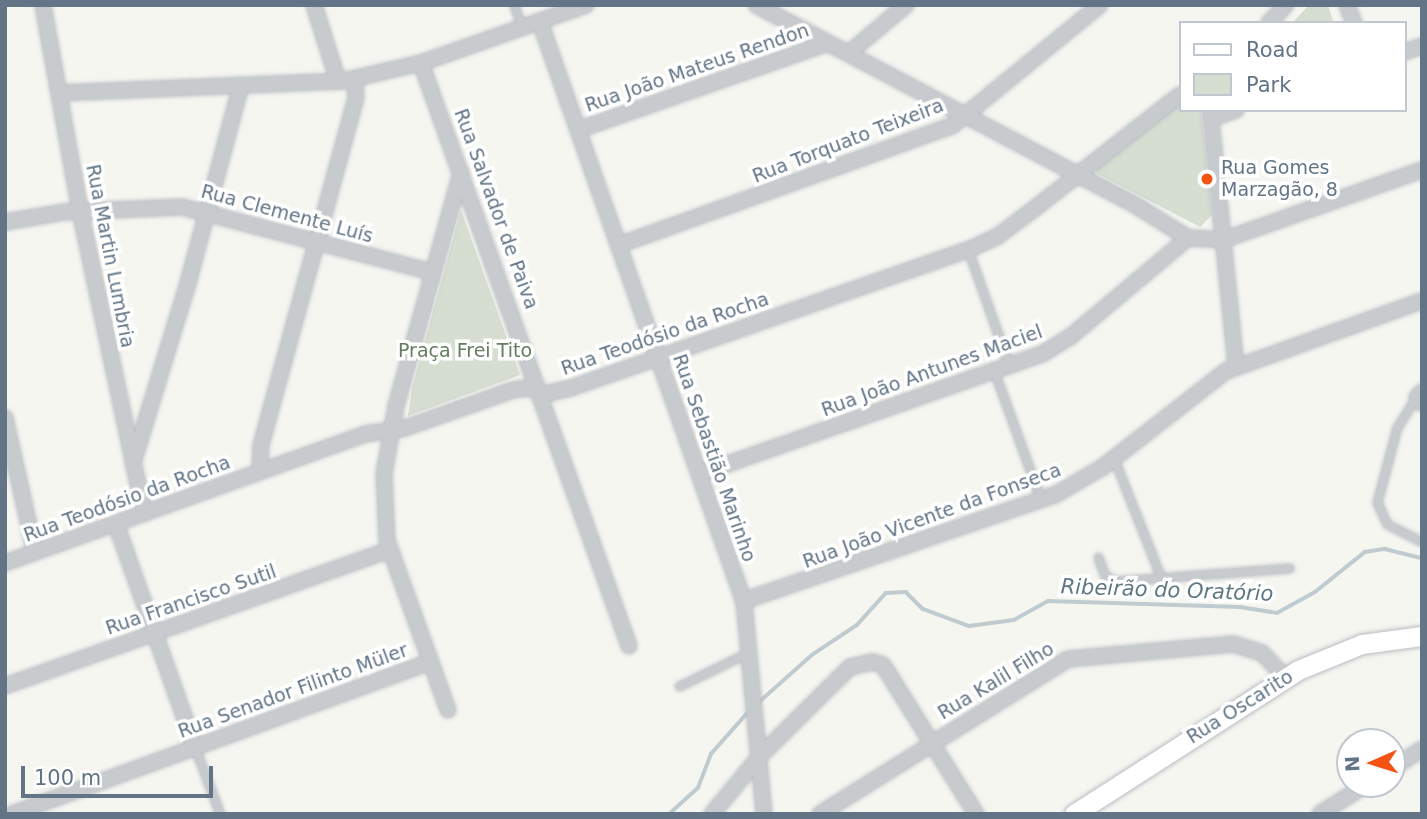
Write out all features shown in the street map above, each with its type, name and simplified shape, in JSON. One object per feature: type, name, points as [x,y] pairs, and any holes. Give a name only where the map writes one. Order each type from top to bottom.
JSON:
[{"type":"main road","name":"Rua Oscarito","points":[[1074,814],[1285,677],[1363,644],[1422,636]]},
{"type":"street","name":"Rua Martin Lumbria","points":[[44,5],[80,211],[132,465],[145,513]]},
{"type":"street","points":[[314,5],[338,81]]},
{"type":"street","points":[[59,93],[355,79],[421,63],[586,5]]},
{"type":"street","points":[[756,5],[1188,238],[1223,240],[1422,170]]},
{"type":"street","points":[[849,53],[906,5]]},
{"type":"street","name":"Rua Torquato Teixeira","points":[[619,245],[952,126],[1100,5]]},
{"type":"street","points":[[1271,21],[1286,5]]},
{"type":"street","name":"Rua Sebastião Marinho","points":[[540,22],[743,601],[764,814]]},
{"type":"street","name":"Rua João Mateus Rendon","points":[[578,130],[828,43]]},
{"type":"street","name":"Rua Salvador de Paiva","points":[[421,63],[541,392],[629,646]]},
{"type":"street","points":[[260,472],[261,445],[356,98],[355,79]]},
{"type":"street","points":[[132,465],[240,85]]},
{"type":"street","name":"Rua Teodósio da Rocha","points":[[5,563],[365,434],[392,430],[513,390],[541,392],[570,388],[968,250],[998,236],[1178,97]]},
{"type":"street","points":[[1210,115],[1236,367]]},
{"type":"street","points":[[448,710],[390,550],[384,474],[392,430],[432,272],[461,173]]},
{"type":"street","name":"Rua Clemente Luís","points":[[5,222],[80,211],[182,207],[432,272]]},
{"type":"street","name":"Rua João Antunes Maciel","points":[[699,474],[1009,365],[1070,337],[1188,238]]},
{"type":"street","name":"Rua João Vicente da Fonseca","points":[[743,601],[1041,500],[1114,459],[1236,367],[1422,301]]},
{"type":"street","points":[[5,418],[34,552]]},
{"type":"street","points":[[116,524],[195,747]]},
{"type":"street","name":"Rua Francisco Sutil","points":[[5,686],[390,550]]},
{"type":"street","name":"Rua Kalil Filho","points":[[820,814],[1068,659],[1233,644],[1262,653],[1285,677]]},
{"type":"street","points":[[712,814],[760,756],[850,667],[867,662],[883,665],[976,814]]},
{"type":"street","name":"Rua Senador Filinto Müler","points":[[12,814],[430,663]]},
{"type":"street","points":[[1406,760],[1422,750]]},
{"type":"street","points":[[1320,814],[1345,798]]},
{"type":"lane","points":[[514,5],[522,28]]},
{"type":"lane","points":[[968,250],[1009,365]]},
{"type":"lane","points":[[994,370],[1041,500]]},
{"type":"lane","points":[[1420,398],[1397,427],[1377,502],[1387,524],[1422,542]]},
{"type":"lane","points":[[1114,459],[1161,578]]},
{"type":"lane","points":[[1098,556],[1110,579],[1161,578],[1290,568]]},
{"type":"lane","points":[[679,686],[749,652]]},
{"type":"lane","points":[[195,747],[220,814]]},
{"type":"green space","points":[[1309,5],[1328,5],[1333,21],[1294,21]]},
{"type":"green space","points":[[1178,104],[1178,112],[1201,112],[1212,215],[1200,227],[1096,173],[1097,168]]},
{"type":"green space","name":"Praça Frei Tito","points":[[461,210],[520,375],[408,416],[412,388]]},
{"type":"waterway","name":"Ribeirão do Oratório","points":[[758,703],[812,655],[857,625],[886,593],[906,592],[923,609],[969,626],[1014,620],[1048,601],[1240,607],[1277,613],[1315,592],[1365,552],[1385,549],[1422,558]]},
{"type":"waterway","name":"Ribeirão do Oratório","points":[[669,814],[698,788],[711,754],[750,710]]},
{"type":"place","name":"Rua Gomes Marzagão, 8","points":[[1207,179]]}]
